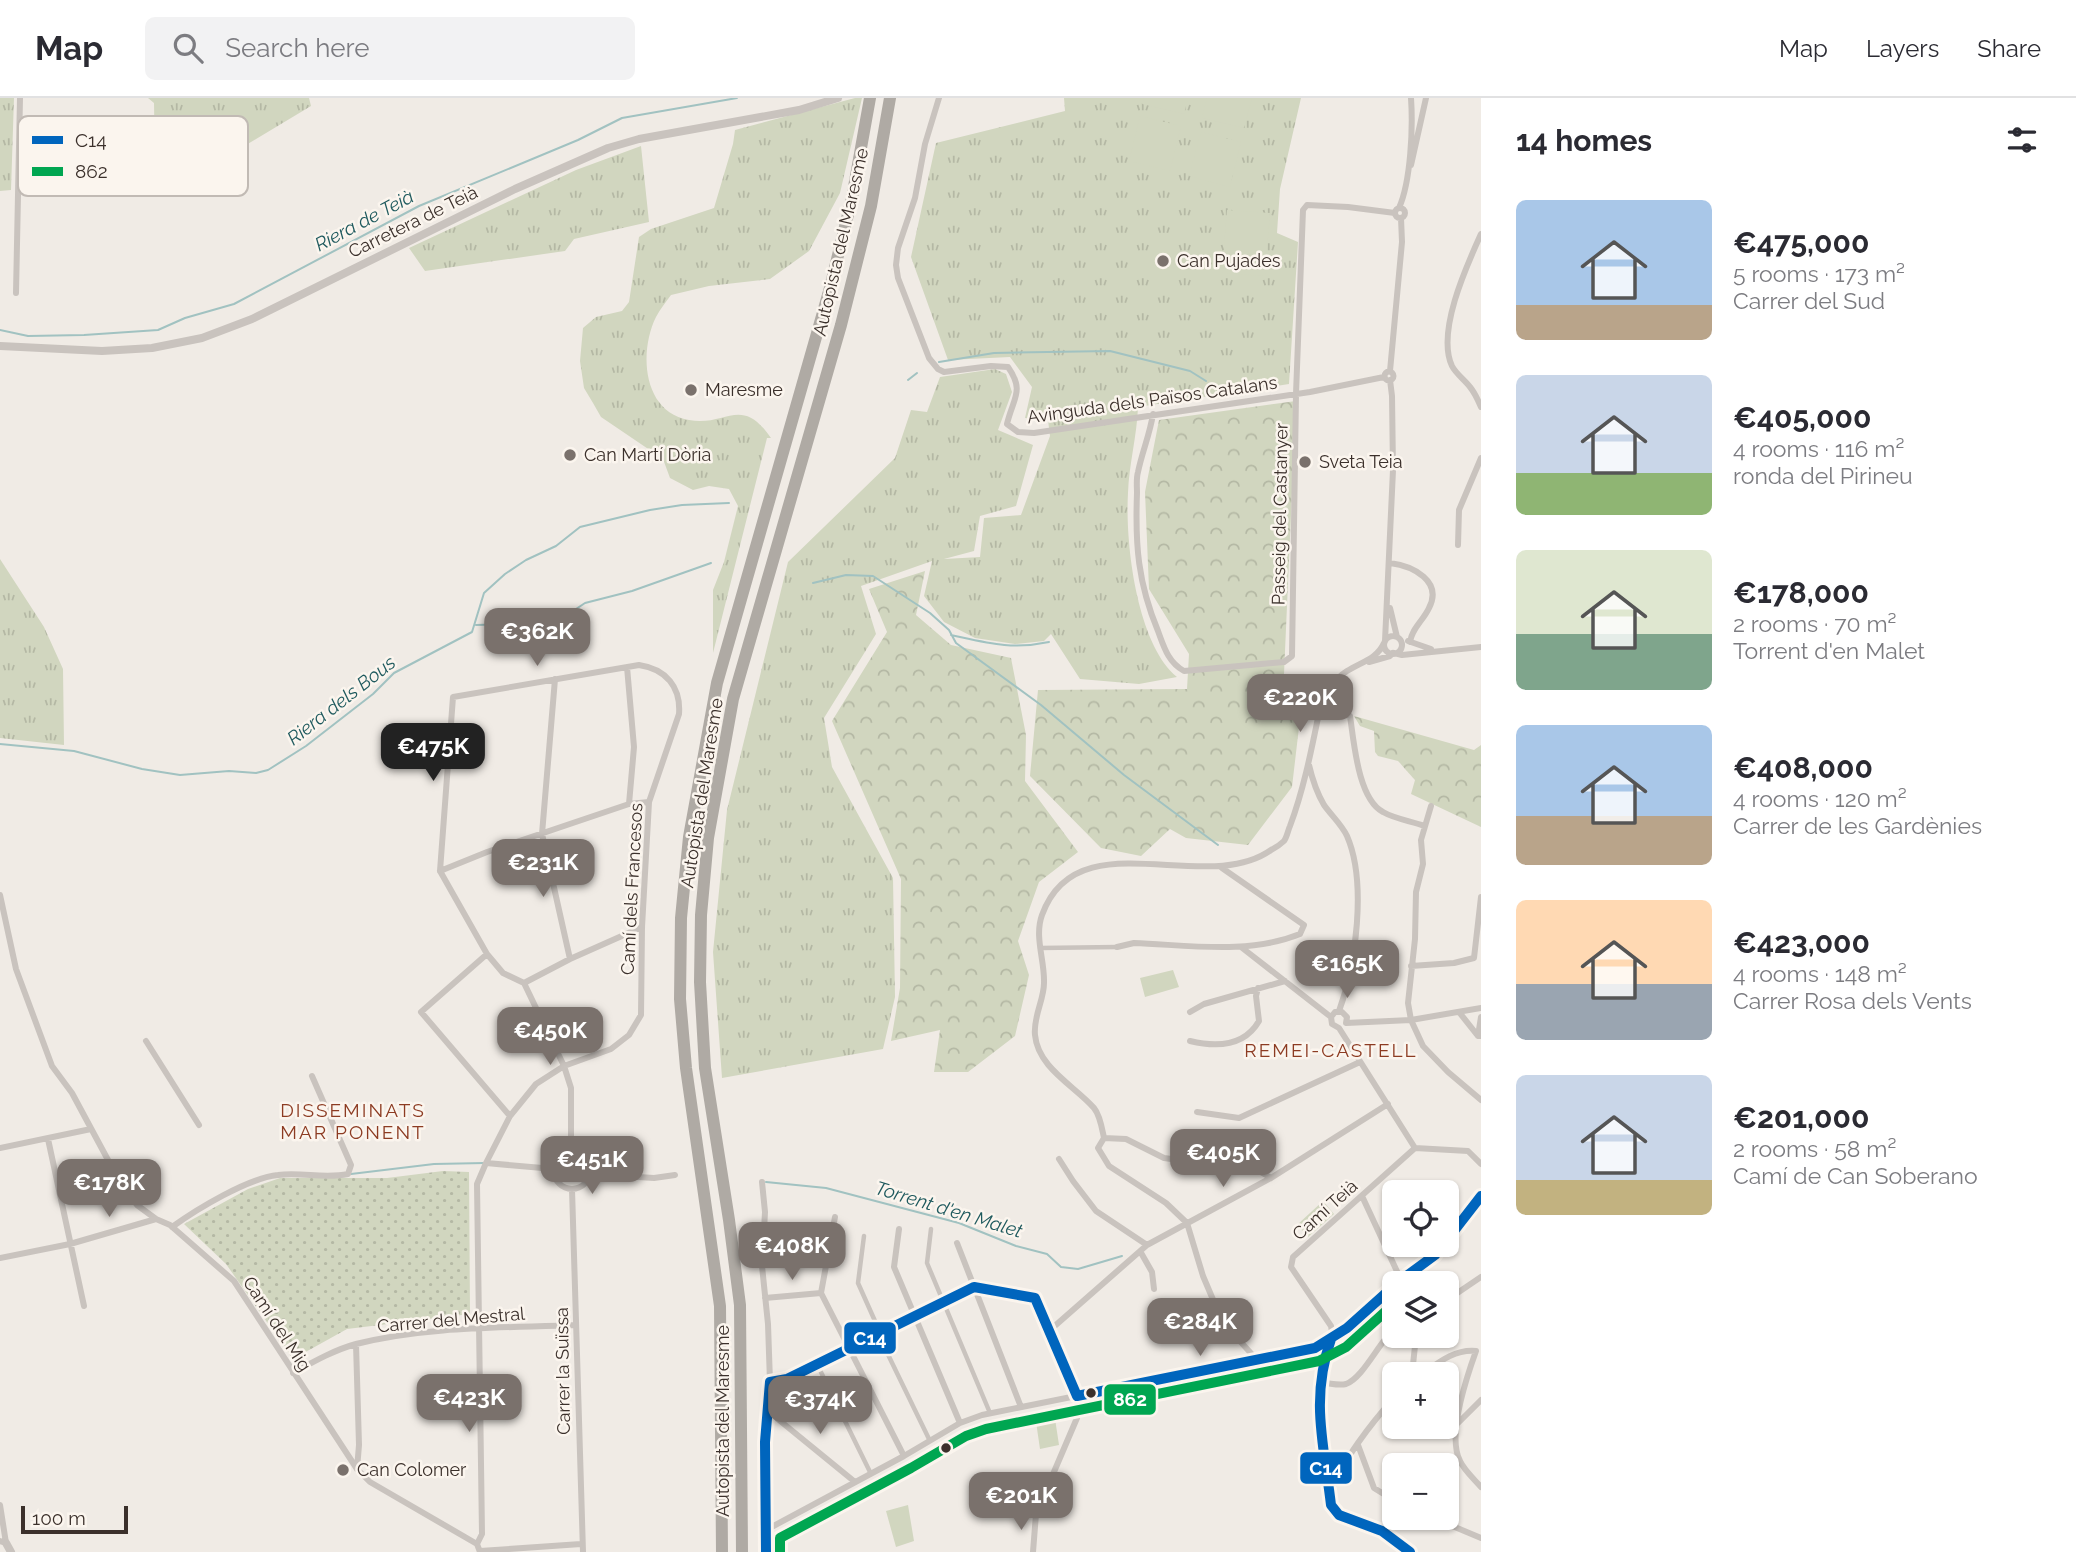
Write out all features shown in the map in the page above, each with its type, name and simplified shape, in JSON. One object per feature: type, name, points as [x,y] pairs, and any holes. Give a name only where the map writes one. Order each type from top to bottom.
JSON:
[{"type":"highway","name":"Autopista del Maresme","points":[[742,1552],[740,1305],[705,1068],[701,915],[709,838],[733,699],[841,325],[871,206],[890,98]]},
{"type":"highway","name":"Autopista del Maresme","points":[[722,1552],[720,1306],[686,1068],[680,999],[681,918],[689,837],[717,683],[830,288],[852,198],[869,103]]},
{"type":"street","points":[[20,98],[20,116]]},
{"type":"street","name":"Carretera de Teià","points":[[0,346],[102,351],[152,348],[202,338],[252,319],[515,189],[608,148],[639,139],[799,110],[838,98]]},
{"type":"street","name":"Avinguda dels Països Catalans","points":[[939,98],[925,144],[920,177],[898,248],[898,278],[929,358],[938,369],[944,372],[990,366],[1008,367],[1016,379],[1018,390],[1007,424],[1018,432],[1034,433],[1296,394],[1388,376]]},
{"type":"street","points":[[1405,191],[1412,118],[1410,98]]},
{"type":"street","points":[[1426,98],[1405,191],[1397,210],[1405,213],[1401,218],[1402,242],[1388,376],[1392,396],[1393,470],[1385,642],[1387,651],[1402,654],[1481,647]]},
{"type":"street","points":[[16,293],[18,195]]},
{"type":"street","name":"Passeig del Castanyer","points":[[1153,414],[1151,431],[1137,474],[1136,549],[1146,602],[1167,654],[1174,665],[1184,671],[1284,662],[1292,656],[1296,394],[1303,210],[1307,205],[1397,210]]},
{"type":"street","points":[[1481,234],[1466,266],[1450,318],[1449,344],[1452,366],[1472,389],[1481,407]]},
{"type":"street","points":[[1458,544],[1458,510],[1481,458]]},
{"type":"street","points":[[1390,563],[1406,565],[1419,572],[1427,580],[1433,594],[1430,606],[1415,628],[1410,642]]},
{"type":"street","points":[[1360,664],[1390,656],[1402,645],[1397,637],[1388,601]]},
{"type":"street","points":[[1258,1361],[1217,1309],[1203,1276],[1187,1223],[1166,1203],[1109,1166],[1098,1148],[1104,1138],[1096,1109],[1055,1073],[1042,1054],[1035,1036],[1045,984],[1040,948],[1041,917],[1055,889],[1074,873],[1104,863],[1221,867],[1259,859],[1284,841],[1298,804],[1319,710],[1331,685],[1347,671],[1375,656],[1390,637],[1440,650]]},
{"type":"street","name":"Camí dels Francesos","points":[[479,1549],[482,1534],[477,1184],[510,1116],[536,1084],[564,1066],[611,1049],[629,1035],[640,1014],[649,802],[672,738],[680,700],[676,687],[657,669],[639,665],[627,667]]},
{"type":"street","points":[[571,1153],[571,1088],[564,1066],[524,983],[503,973],[487,954],[440,871],[453,697],[627,667],[634,747],[629,804]]},
{"type":"street","points":[[555,679],[542,834],[570,959]]},
{"type":"street","points":[[1319,710],[1350,716],[1364,790],[1375,807],[1384,813],[1425,826]]},
{"type":"street","points":[[1308,760],[1312,778],[1323,803],[1346,835],[1356,869],[1354,953],[1339,1012],[1331,1017]]},
{"type":"street","points":[[440,871],[629,804],[649,802]]},
{"type":"street","points":[[1430,806],[1421,840],[1423,864],[1416,892],[1415,939],[1408,1003],[1411,1020],[1423,1046],[1481,1100]]},
{"type":"street","points":[[1040,948],[1117,947],[1133,943],[1240,947],[1283,941],[1300,933],[1304,925],[1221,867]]},
{"type":"street","name":"Camí del Mig","points":[[0,895],[16,969],[52,1066],[72,1093],[122,1186],[137,1205],[172,1227],[234,1281],[357,1469],[370,1482],[479,1549]]},
{"type":"street","points":[[1411,966],[1454,963],[1474,958],[1481,897]]},
{"type":"street","points":[[524,983],[570,959],[642,928]]},
{"type":"street","points":[[1240,947],[1331,1017],[1332,1024],[1339,1028],[1415,1148],[1468,1151],[1481,1164]]},
{"type":"street","points":[[487,954],[421,1012],[510,1116]]},
{"type":"street","points":[[1190,1012],[1204,1004],[1285,981]]},
{"type":"street","points":[[1189,1041],[1208,1046],[1218,1045],[1235,1042],[1249,1034],[1259,1021],[1256,996],[1258,988]]},
{"type":"street","points":[[1339,1012],[1346,1015],[1346,1023],[1411,1020],[1481,1008]]},
{"type":"street","points":[[1459,1012],[1479,1036]]},
{"type":"street","points":[[1479,1036],[1481,1017]]},
{"type":"street","points":[[146,1041],[198,1125]]},
{"type":"street","points":[[1197,1112],[1239,1118],[1360,1062]]},
{"type":"street","points":[[172,1227],[254,1180],[278,1175],[348,1174],[351,1165],[312,1076]]},
{"type":"street","points":[[1049,1331],[1147,1245],[1271,1178],[1388,1104]]},
{"type":"street","points":[[0,1149],[91,1129]]},
{"type":"street","points":[[1104,1138],[1126,1139],[1164,1158],[1259,1171],[1271,1178]]},
{"type":"street","points":[[48,1139],[84,1306]]},
{"type":"street","name":"Camí Teià","points":[[1331,1339],[1331,1326],[1291,1267],[1293,1257],[1415,1148]]},
{"type":"street","points":[[571,1153],[586,1159],[590,1166],[590,1174],[584,1185],[572,1189],[557,1181],[554,1169],[560,1158],[571,1153]]},
{"type":"street","points":[[1059,1158],[1096,1210],[1147,1245]]},
{"type":"street","points":[[486,1163],[554,1169]]},
{"type":"street","points":[[590,1174],[654,1178],[675,1175]]},
{"type":"street","points":[[761,1182],[765,1212],[762,1266],[770,1382],[765,1442],[766,1552]]},
{"type":"street","name":"Carrer la Suïssa","points":[[572,1189],[582,1548]]},
{"type":"street","points":[[1362,1196],[1393,1271]]},
{"type":"street","points":[[1459,1224],[1481,1196]]},
{"type":"street","points":[[835,1217],[821,1293],[904,1456]]},
{"type":"street","points":[[0,1258],[70,1244],[156,1219]]},
{"type":"street","points":[[899,1229],[894,1267],[960,1423]]},
{"type":"street","points":[[931,1229],[927,1263],[990,1413]]},
{"type":"street","points":[[864,1236],[858,1283],[879,1330],[878,1334],[929,1439]]},
{"type":"street","points":[[957,1243],[1021,1407]]},
{"type":"street","points":[[1140,1251],[1152,1272],[1154,1289]]},
{"type":"street","points":[[1414,1271],[1432,1257]]},
{"type":"street","points":[[1459,1292],[1481,1277]]},
{"type":"street","points":[[770,1382],[787,1379],[974,1287],[1035,1298],[1077,1396],[1077,1418],[1036,1514],[1033,1552]]},
{"type":"street","points":[[765,1298],[821,1293]]},
{"type":"street","points":[[766,1530],[960,1423],[990,1413],[1315,1348],[1354,1323],[1382,1295]]},
{"type":"street","name":"Carrer del Mestral","points":[[293,1373],[324,1356],[356,1344],[418,1334],[576,1325]]},
{"type":"street","points":[[1331,1339],[1318,1381],[1320,1423],[1331,1505],[1339,1515],[1382,1531],[1410,1552]]},
{"type":"street","points":[[1318,1381],[1346,1384],[1369,1361],[1382,1340]]},
{"type":"street","points":[[356,1344],[359,1445],[357,1469]]},
{"type":"street","points":[[1441,1362],[1455,1353],[1479,1350],[1469,1369],[1459,1415]]},
{"type":"street","points":[[817,1364],[871,1474]]},
{"type":"street","points":[[1459,1422],[1481,1400]]},
{"type":"street","points":[[768,1411],[855,1482]]},
{"type":"street","points":[[1330,1495],[1335,1480],[1382,1411]]},
{"type":"street","points":[[1455,1439],[1460,1461],[1481,1487]]},
{"type":"street","points":[[1358,1446],[1374,1488],[1382,1493]]},
{"type":"street","points":[[0,1505],[3,1542],[11,1552]]},
{"type":"street","points":[[1459,1529],[1481,1538]]},
{"type":"street","points":[[479,1549],[582,1548]]},
{"type":"green space","points":[[0,98],[14,98],[11,190],[0,191]]},
{"type":"green space","points":[[148,98],[309,98],[311,106],[248,144],[248,116],[154,116],[154,103]]},
{"type":"green space","points":[[862,98],[840,193],[809,251],[770,279],[709,286],[671,295],[658,314],[647,346],[653,393],[673,415],[702,421],[742,415],[760,425],[771,438],[767,438],[713,653],[713,590],[724,562],[738,506],[729,489],[709,486],[693,490],[670,478],[663,459],[601,417],[584,388],[580,361],[583,328],[596,317],[622,311],[629,302],[639,237],[651,229],[714,208],[735,130]]},
{"type":"green space","points":[[1064,98],[1301,98],[1280,189],[1277,233],[1298,242],[1289,384],[1138,407],[1128,493],[1132,565],[1136,592],[1152,642],[1163,662],[1177,677],[1139,684],[1080,679],[1051,634],[1044,641],[1015,644],[975,638],[944,622],[924,596],[932,561],[861,586],[876,634],[824,718],[832,767],[893,878],[895,997],[883,1049],[722,1078],[713,952],[727,810],[788,562],[895,458],[911,410],[927,412],[940,377],[995,369],[1006,374],[1012,392],[998,430],[1033,445],[1016,506],[980,516],[974,551],[944,559],[980,557],[984,518],[1021,515],[1050,436],[1048,420],[1025,418],[1032,387],[1010,357],[948,360],[911,257],[936,143],[1065,111]]},
{"type":"green space","points":[[1144,98],[1188,98],[1184,114],[1142,104]]},
{"type":"green space","points":[[1207,98],[1252,98],[1244,128],[1202,118]]},
{"type":"green space","points":[[1140,116],[1181,126],[1170,171],[1129,161]]},
{"type":"green space","points":[[1201,132],[1241,142],[1230,187],[1189,176]]},
{"type":"green space","points":[[641,146],[649,222],[574,239],[565,251],[425,271],[409,248],[576,170]]},
{"type":"green space","points":[[1227,210],[1270,213],[1265,276],[1222,273]]},
{"type":"green space","points":[[1296,401],[1284,674],[1303,693],[1292,787],[1248,845],[1186,838],[1170,829],[1141,856],[1101,848],[1030,776],[1038,690],[1187,689],[1189,654],[1149,589],[1145,492],[1159,420]]},
{"type":"green space","points":[[0,559],[44,627],[63,669],[64,745],[0,738]]},
{"type":"green space","points":[[925,571],[916,615],[951,645],[1011,658],[1026,735],[1025,781],[1078,852],[1039,882],[1018,941],[1029,975],[1015,1036],[968,1072],[934,1072],[940,1030],[891,1041],[900,988],[901,879],[832,721],[887,632],[869,589]]},
{"type":"green space","points":[[1354,716],[1474,750],[1481,745],[1481,827],[1411,794],[1415,780],[1398,761],[1378,756],[1375,752],[1374,731],[1360,726]]},
{"type":"green space","points":[[1173,970],[1179,987],[1145,997],[1140,978]]},
{"type":"green space","points":[[443,1171],[469,1172],[470,1314],[347,1329],[293,1359],[226,1264],[184,1224],[248,1189],[280,1178],[387,1178]]},
{"type":"green space","points":[[1323,1201],[1334,1214],[1308,1237],[1297,1225]]},
{"type":"green space","points":[[1054,1412],[1059,1445],[1040,1449],[1035,1415]]},
{"type":"green space","points":[[908,1505],[914,1541],[896,1547],[886,1511]]},
{"type":"waterway","name":"Riera de Teià","points":[[0,330],[28,336],[158,330],[185,318],[234,304],[419,206],[578,140],[622,118],[737,98]]},
{"type":"waterway","name":"Riera dels Bous","points":[[939,362],[994,353],[1110,351],[1190,371],[1206,381]]},
{"type":"waterway","name":"Riera dels Bous","points":[[908,380],[917,373]]},
{"type":"waterway","name":"Riera dels Bous","points":[[0,744],[74,751],[142,769],[180,775],[229,771],[256,773],[268,770],[306,746],[373,694],[394,673],[472,632],[484,593],[505,574],[526,560],[556,546],[580,527],[650,510],[682,505],[729,503]]},
{"type":"waterway","points":[[476,625],[541,620],[576,609],[585,603],[632,591],[711,563]]},
{"type":"waterway","points":[[813,583],[846,575],[873,576],[930,613],[949,630],[956,643],[1041,705],[1124,775],[1218,845]]},
{"type":"waterway","points":[[951,635],[1011,645],[1049,642]]},
{"type":"waterway","name":"Torrent d'en Malet","points":[[351,1174],[434,1164],[485,1163]]},
{"type":"waterway","name":"Torrent d'en Malet","points":[[766,1182],[826,1188],[959,1223],[1016,1246],[1047,1254],[1061,1267],[1078,1269],[1122,1256]]},
{"type":"transit line","name":"C14","points":[[1459,1224],[1481,1196]]},
{"type":"transit line","name":"C14","points":[[1413,1271],[1432,1257]]},
{"type":"transit line","name":"C14","points":[[766,1552],[765,1442],[770,1382],[787,1379],[974,1287],[1035,1298],[1077,1396],[1315,1348],[1347,1328],[1382,1297]]},
{"type":"transit line","name":"862","points":[[780,1552],[780,1538],[966,1436],[986,1429],[1319,1361],[1346,1347],[1382,1315]]},
{"type":"transit line","name":"C14","points":[[1331,1339],[1321,1382],[1320,1402],[1322,1442],[1331,1505],[1339,1515],[1382,1531],[1410,1552]]},
{"type":"place","name":"Can Pujades","points":[[1163,261]]},
{"type":"place","name":"Maresme","points":[[691,390]]},
{"type":"place","name":"Can Martí Dòria","points":[[570,455]]},
{"type":"place","name":"Sveta Teia","points":[[1305,462]]},
{"type":"place","name":"Can Colomer","points":[[343,1470]]},
{"type":"district","name":"REMEI-CASTELL","points":[[1331,1050]]},
{"type":"district","name":"DISSEMINATS MAR PONENT","points":[[353,1121]]}]
